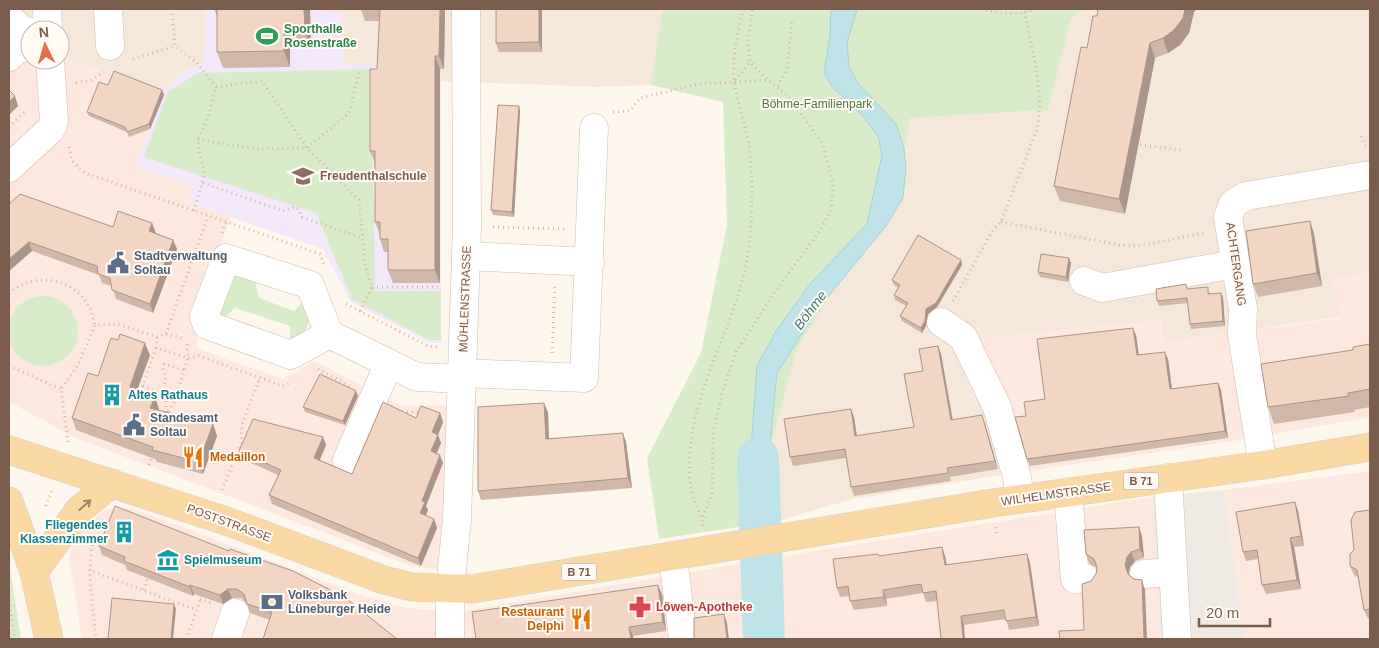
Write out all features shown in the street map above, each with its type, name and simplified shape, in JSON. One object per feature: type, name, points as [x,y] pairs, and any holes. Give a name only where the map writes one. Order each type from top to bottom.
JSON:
[{"type":"main road","name":"WILHELMSTRASSE","points":[[673,557],[1020,499],[1370,447]]},
{"type":"main road","name":"POSTSTRASSE","points":[[9,450],[230,522],[384,580],[412,587],[450,589]]},
{"type":"main road","points":[[34,572],[79,510],[112,483]]},
{"type":"main road","points":[[9,501],[34,572],[49,639]]},
{"type":"main road","name":"B 71","points":[[450,589],[472,589],[673,557]]},
{"type":"street","points":[[108,9],[110,46]]},
{"type":"street","name":"MÜHLENSTRASSE","points":[[450,639],[450,589],[457,519],[463,376],[466,256],[466,9]]},
{"type":"street","points":[[9,17],[20,30]]},
{"type":"street","points":[[9,56],[20,48]]},
{"type":"street","points":[[9,168],[51,129],[54,121],[51,70]]},
{"type":"street","points":[[329,334],[417,377],[584,378],[594,128]]},
{"type":"street","name":"ACHTERGANG","points":[[1263,464],[1242,335],[1243,309],[1228,217],[1233,204],[1238,199],[1246,196],[1370,174]]},
{"type":"street","points":[[466,256],[590,262]]},
{"type":"street","points":[[1084,281],[1102,288],[1235,264]]},
{"type":"street","points":[[941,322],[963,337],[997,407],[1017,477],[1020,499]]},
{"type":"street","points":[[347,460],[389,363]]},
{"type":"street","points":[[1168,478],[1178,639]]},
{"type":"street","points":[[1068,492],[1075,579],[1084,578]]},
{"type":"street","points":[[673,557],[683,639]]},
{"type":"street","points":[[1144,574],[1173,572]]},
{"type":"street","points":[[226,639],[235,612]]},
{"type":"path","points":[[172,9],[175,46],[197,63],[216,87]]},
{"type":"path","points":[[743,9],[734,50],[734,80],[750,153],[752,192],[750,240],[736,301],[702,394],[692,432],[689,455],[692,494],[702,518],[712,494],[713,434],[722,393],[736,352],[772,296],[823,226],[831,210],[833,183],[822,144],[806,118],[778,86],[768,80],[750,62],[748,42],[753,9]]},
{"type":"path","points":[[981,9],[1010,14],[1036,9]]},
{"type":"path","points":[[941,322],[993,230],[1001,222],[1037,130],[1040,98],[1025,11]]},
{"type":"path","points":[[778,86],[787,69],[792,19]]},
{"type":"path","points":[[734,80],[750,62]]},
{"type":"path","points":[[198,140],[259,149],[307,148],[349,114],[360,69]]},
{"type":"path","points":[[734,80],[768,80]]},
{"type":"path","points":[[216,87],[262,81],[307,148],[359,200],[365,264],[372,288],[360,312]]},
{"type":"path","points":[[194,211],[205,173],[198,152],[198,140],[208,116],[216,87]]},
{"type":"path","points":[[9,127],[29,109]]},
{"type":"path","points":[[68,143],[72,161],[85,173],[320,254],[326,272]]},
{"type":"path","points":[[1133,144],[1181,150]]},
{"type":"path","points":[[203,183],[283,211],[295,207],[299,210],[302,217],[362,238]]},
{"type":"path","points":[[166,334],[208,216]]},
{"type":"path","points":[[1001,222],[1119,245],[1138,246],[1212,232]]},
{"type":"path","points":[[551,377],[556,261]]},
{"type":"path","points":[[9,293],[26,282],[44,279],[63,282],[78,292],[90,307],[95,325],[78,364],[61,389],[65,422],[70,438]]},
{"type":"path","points":[[372,288],[448,287]]},
{"type":"path","points":[[344,304],[428,346],[441,347]]},
{"type":"path","points":[[95,325],[117,324],[157,337],[166,334],[181,340]]},
{"type":"path","points":[[157,337],[156,348],[143,386],[162,393],[166,397],[166,412],[163,421]]},
{"type":"path","points":[[166,412],[174,404],[188,358],[187,339]]},
{"type":"path","points":[[156,348],[188,358],[199,356],[283,386],[299,377]]},
{"type":"path","points":[[162,393],[166,378],[163,369],[164,364],[184,370]]},
{"type":"path","points":[[9,366],[61,389]]},
{"type":"path","points":[[315,367],[401,412],[425,412]]},
{"type":"path","points":[[222,490],[241,443],[242,424],[260,378]]},
{"type":"path","points":[[415,418],[417,412]]},
{"type":"path","points":[[149,465],[155,448]]},
{"type":"path","points":[[46,506],[51,492]]},
{"type":"path","points":[[95,534],[90,552],[89,570],[96,639]]},
{"type":"path","points":[[89,570],[196,610]]},
{"type":"path","points":[[144,590],[148,578]]},
{"type":"path","points":[[186,639],[204,590]]},
{"type":"path","points":[[9,600],[15,639]]},
{"type":"shaded area","points":[[9,9],[206,9],[205,61],[184,72],[164,90],[114,73],[70,62],[70,20],[20,20]]},
{"type":"shaded area","name":"Freudenthalschule","points":[[206,9],[326,9],[326,13],[342,13],[343,64],[377,65],[377,81],[441,81],[441,343],[429,343],[350,301],[323,249],[188,202],[194,186],[136,167],[164,90],[184,72],[205,61]]},
{"type":"shaded area","points":[[326,9],[662,9],[651,85],[596,87],[441,81],[377,81],[343,64],[342,13],[326,13]]},
{"type":"shaded area","points":[[1082,9],[1370,9],[1370,273],[1334,279],[1340,317],[1163,343],[1161,321],[1020,472],[853,499],[777,521],[772,441],[797,349],[844,273],[897,208],[910,118],[1047,110],[1071,19]]},
{"type":"shaded area","points":[[9,25],[20,32],[20,70],[70,70],[70,62],[114,73],[164,90],[137,166],[194,186],[188,202],[231,216],[195,319],[198,349],[283,379],[314,361],[401,406],[443,405],[455,408],[439,570],[411,566],[76,438],[9,402]]},
{"type":"shaded area","points":[[1370,273],[1370,417],[1240,440],[1020,472],[975,338],[1160,320],[1163,343],[1340,318],[1333,279]]},
{"type":"shaded area","points":[[1370,471],[1370,639],[1243,639],[1243,627],[1224,490]]},
{"type":"shaded area","points":[[1224,490],[1243,627],[1243,639],[1161,639],[1152,497]]},
{"type":"shaded area","points":[[1152,497],[1161,639],[82,639],[69,557],[74,542],[88,523],[106,510],[126,508],[145,513],[361,595],[407,608],[457,612],[784,556]]},
{"type":"green space","name":"Böhme-Familienpark","points":[[662,9],[1082,9],[1071,19],[1048,110],[910,118],[897,208],[844,273],[797,349],[772,441],[777,521],[659,539],[647,458],[701,353],[727,225],[723,102],[651,85]]},
{"type":"green space","points":[[371,69],[375,291],[441,291],[441,340],[429,340],[352,299],[316,213],[144,157],[168,92],[198,73]]},
{"type":"green space","points":[[231,273],[255,281],[259,298],[294,311],[304,301],[311,316],[305,331],[295,344],[290,342],[290,326],[235,308],[223,319],[219,317]]},
{"type":"green space","points":[[50,296],[63,302],[72,311],[76,317],[78,331],[76,345],[68,356],[57,364],[36,366],[29,364],[18,356],[10,345],[8,324],[10,317],[18,306],[29,298]]},
{"type":"green space","points":[[9,562],[21,639],[9,639]]},
{"type":"water","points":[[831,9],[857,9],[847,43],[849,66],[858,83],[896,124],[904,148],[906,169],[903,198],[886,226],[818,309],[777,373],[770,445],[777,514],[751,518],[751,449],[757,366],[776,331],[810,284],[867,224],[882,155],[878,136],[862,115],[833,88],[824,73],[830,36]]},
{"type":"water","points":[[769,571],[772,639],[756,639],[752,574]]},
{"type":"building","name":"Sporthalle Rosenstraße","points":[[217,9],[304,9],[305,32],[284,32],[284,51],[217,52]]},
{"type":"building","points":[[380,9],[440,9],[439,56],[435,56],[435,270],[388,270],[388,239],[380,239],[380,222],[375,222],[375,151],[370,151],[370,69],[377,69]]},
{"type":"building","points":[[496,9],[539,9],[539,42],[496,43]]},
{"type":"building","points":[[1098,9],[1185,9],[1183,18],[1174,30],[1163,38],[1150,43],[1119,199],[1054,186],[1081,47],[1087,48],[1093,16],[1097,16]]},
{"type":"building","points":[[114,71],[162,90],[149,124],[127,132],[125,127],[87,112],[99,82],[108,85]]},
{"type":"building","points":[[9,90],[15,96],[9,102]]},
{"type":"building","points":[[498,105],[519,106],[512,212],[491,210]]},
{"type":"building","name":"Stadtverwaltung Soltau","points":[[20,194],[113,227],[118,211],[152,223],[149,231],[173,240],[150,304],[112,290],[110,278],[98,274],[97,266],[29,242],[9,259],[9,204]]},
{"type":"building","points":[[1310,221],[1317,273],[1253,284],[1246,231]]},
{"type":"building","points":[[918,235],[961,260],[936,303],[926,309],[925,321],[921,328],[900,316],[908,303],[894,295],[900,285],[892,280]]},
{"type":"building","points":[[1041,254],[1069,258],[1066,277],[1038,272]]},
{"type":"building","points":[[1186,284],[1187,289],[1208,287],[1208,294],[1221,293],[1223,321],[1190,324],[1187,298],[1157,301],[1156,289]]},
{"type":"building","points":[[1133,328],[1137,355],[1165,352],[1170,389],[1218,383],[1225,431],[1027,459],[1015,417],[1026,416],[1024,402],[1045,399],[1037,339]]},
{"type":"building","points":[[120,334],[145,343],[130,387],[155,397],[150,408],[213,424],[199,462],[152,450],[153,447],[72,418],[88,373],[98,376],[111,338],[118,340]]},
{"type":"building","points":[[1370,344],[1370,389],[1348,393],[1349,396],[1268,407],[1261,364],[1353,350],[1353,347]]},
{"type":"building","points":[[938,346],[951,420],[982,415],[995,461],[947,468],[948,473],[851,487],[845,449],[790,457],[784,419],[851,409],[855,436],[914,427],[904,374],[923,371],[919,349]]},
{"type":"building","points":[[320,374],[356,391],[343,421],[303,407]]},
{"type":"building","points":[[383,402],[416,418],[421,406],[440,413],[432,432],[438,435],[431,451],[440,455],[422,501],[425,502],[420,513],[434,519],[418,558],[269,495],[281,470],[239,451],[253,419],[323,437],[314,458],[352,474]]},
{"type":"building","points":[[544,403],[546,439],[623,433],[628,478],[478,491],[478,407]]},
{"type":"building","points":[[1295,502],[1301,536],[1290,538],[1297,580],[1262,585],[1257,550],[1243,552],[1236,512]]},
{"type":"building","points":[[115,506],[229,551],[230,549],[293,571],[344,597],[397,639],[263,639],[272,612],[247,604],[244,594],[237,589],[228,589],[220,595],[190,585],[190,587],[124,561],[125,557],[99,546]]},
{"type":"building","points":[[1370,510],[1370,609],[1364,610],[1357,570],[1350,566],[1350,554],[1354,550],[1351,520],[1355,512]]},
{"type":"building","points":[[1139,527],[1140,549],[1131,552],[1127,557],[1125,565],[1128,574],[1134,579],[1142,580],[1144,639],[1060,639],[1059,631],[1084,630],[1082,584],[1091,581],[1096,574],[1097,567],[1094,559],[1086,554],[1084,530]]},
{"type":"building","points":[[942,547],[945,565],[1027,554],[1036,617],[1006,621],[1004,610],[961,616],[963,639],[941,639],[936,591],[923,593],[921,584],[883,590],[884,597],[850,601],[848,586],[837,588],[833,559],[878,554],[879,556]]},
{"type":"building","points":[[658,585],[663,622],[629,627],[631,639],[476,639],[472,612]]},
{"type":"building","points":[[112,598],[174,604],[171,639],[108,639]]},
{"type":"building","points":[[724,614],[727,639],[694,639],[694,618]]},
{"type":"waterway","name":"Böhme","points":[[758,458],[764,639]]},
{"type":"place","name":"Sporthalle Rosenstraße","points":[[267,36]]},
{"type":"place","name":"Freudenthalschule","points":[[303,176]]},
{"type":"place","name":"Stadtverwaltung Soltau","points":[[118,263]]},
{"type":"place","name":"Altes Rathaus","points":[[112,395]]},
{"type":"place","name":"Standesamt Soltau","points":[[134,425]]},
{"type":"place","name":"Medaillon","points":[[193,457]]},
{"type":"place","name":"Fliegendes Klassenzimmer","points":[[124,532]]},
{"type":"place","name":"Spielmuseum","points":[[168,560]]},
{"type":"place","name":"Volksbank Lüneburger Heide","points":[[272,602]]},
{"type":"place","name":"Löwen-Apotheke","points":[[640,607]]},
{"type":"place","name":"Restaurant Delphi","points":[[581,619]]}]
